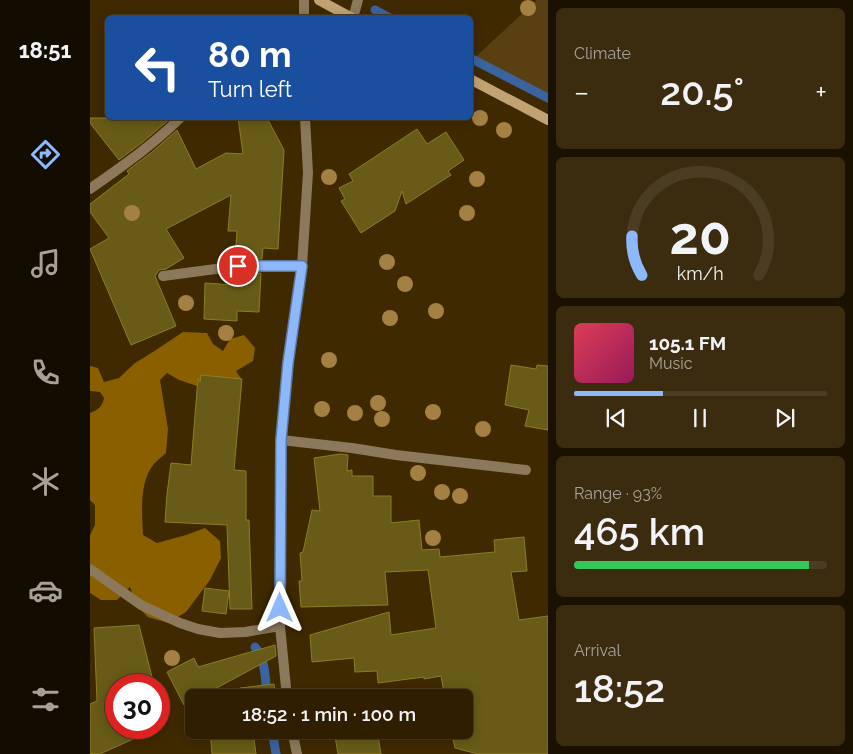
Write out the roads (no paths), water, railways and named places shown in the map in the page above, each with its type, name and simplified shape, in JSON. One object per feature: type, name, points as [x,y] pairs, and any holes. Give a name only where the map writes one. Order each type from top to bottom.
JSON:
[{"type":"main road","points":[[319,0],[346,15]]},
{"type":"main road","points":[[473,81],[548,120]]},
{"type":"street","points":[[302,15],[304,0]]},
{"type":"street","points":[[353,15],[358,0]]},
{"type":"street","points":[[90,189],[133,158],[178,120]]},
{"type":"street","points":[[286,689],[280,626],[281,440],[288,363],[302,266],[308,173],[306,120]]},
{"type":"street","points":[[163,276],[238,266],[302,266]]},
{"type":"street","points":[[281,440],[526,470]]},
{"type":"street","points":[[90,569],[141,605],[178,621],[180,624],[220,633],[245,632],[280,626]]},
{"type":"street","points":[[294,739],[297,754]]},
{"type":"waterway","points":[[375,10],[384,15]]},
{"type":"waterway","points":[[473,60],[548,98]]},
{"type":"waterway","points":[[255,647],[263,664],[266,689]]},
{"type":"waterway","points":[[274,739],[276,754]]}]
